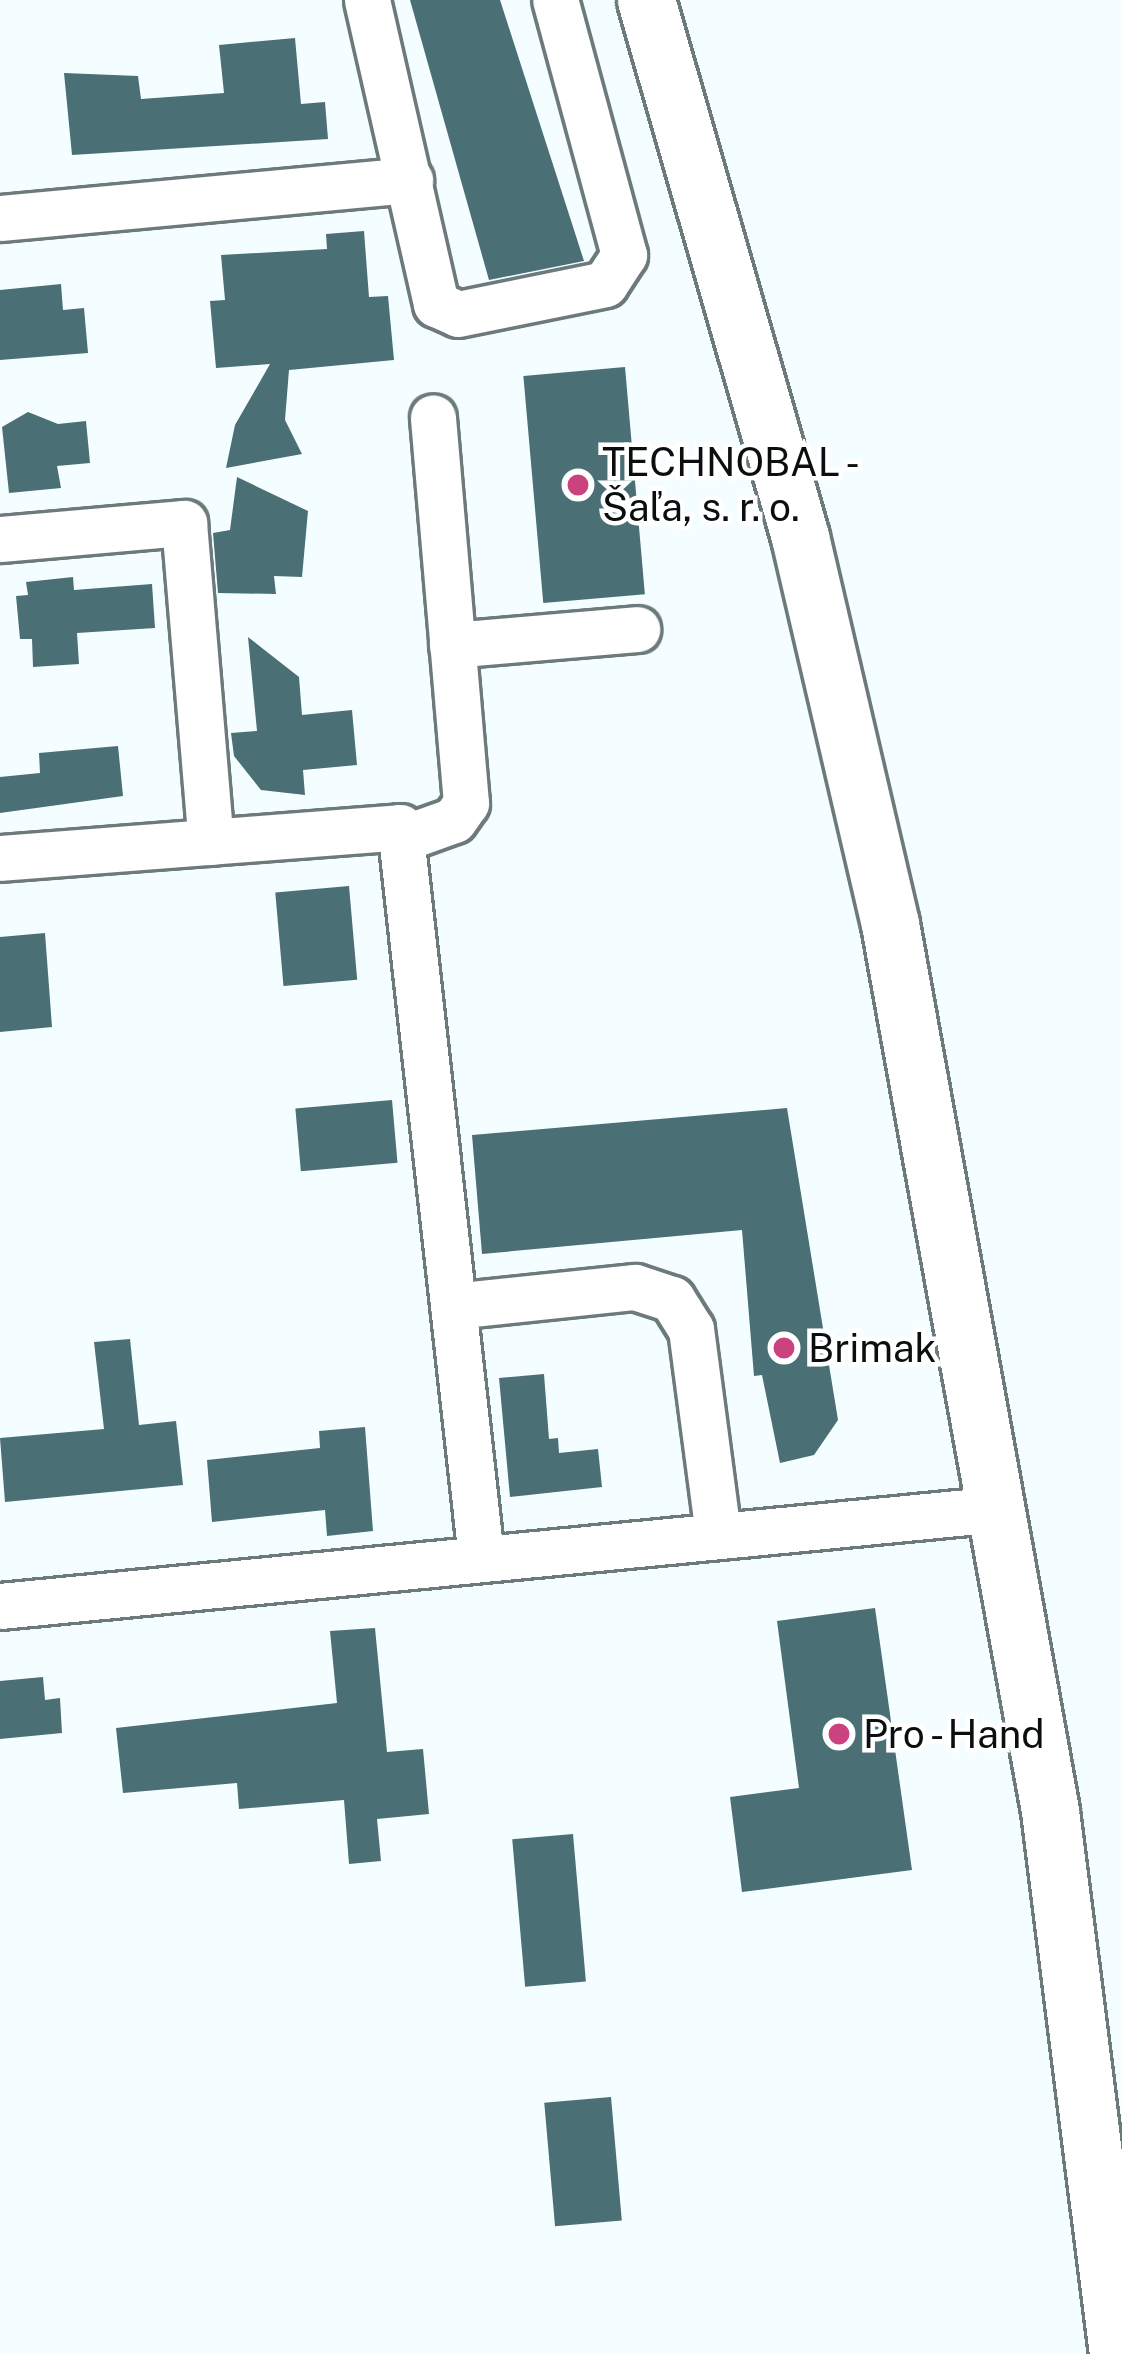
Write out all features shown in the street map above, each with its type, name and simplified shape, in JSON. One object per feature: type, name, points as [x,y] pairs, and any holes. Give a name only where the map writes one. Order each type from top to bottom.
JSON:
[{"type":"main road","points":[[646,0],[800,537],[890,924],[999,1509],[1056,1857],[1118,2354]]},
{"type":"street","points":[[367,0],[436,304],[458,314],[605,284],[624,255],[555,0]]},
{"type":"street","points":[[0,218],[410,180]]},
{"type":"street","points":[[401,839],[454,820],[466,803],[433,417]]},
{"type":"street","points":[[0,539],[184,523],[211,842]]},
{"type":"street","points":[[452,645],[637,629]]},
{"type":"street","points":[[0,858],[400,827],[481,1557]]},
{"type":"street","points":[[453,1306],[635,1287],[672,1299],[691,1329],[718,1535]]},
{"type":"street","points":[[0,1606],[999,1509]]},
{"type":"building","points":[[410,0],[500,0],[584,261],[489,280]]},
{"type":"building","points":[[295,38],[301,104],[325,102],[328,139],[72,155],[64,73],[138,76],[141,99],[224,93],[219,45]]},
{"type":"building","points":[[364,231],[369,297],[388,296],[394,360],[289,370],[285,420],[302,454],[226,468],[235,425],[270,364],[216,368],[210,301],[225,300],[221,255],[327,249],[326,234]]},
{"type":"building","points":[[61,284],[63,310],[84,308],[88,353],[0,360],[0,290]]},
{"type":"building","points":[[625,367],[645,594],[543,603],[523,376]]},
{"type":"building","points":[[28,412],[58,424],[86,421],[90,463],[57,466],[61,488],[9,493],[2,427]]},
{"type":"building","points":[[237,477],[308,511],[302,577],[274,576],[276,594],[218,593],[213,533],[230,530]]},
{"type":"building","points":[[73,577],[74,590],[152,584],[155,628],[77,633],[79,664],[33,667],[32,639],[20,639],[16,596],[28,595],[26,582]]},
{"type":"building","points":[[248,637],[299,677],[302,715],[352,710],[357,765],[303,770],[305,795],[261,790],[234,756],[231,733],[257,731]]},
{"type":"building","points":[[118,746],[123,796],[0,813],[0,777],[40,773],[39,753]]},
{"type":"building","points":[[349,886],[357,980],[283,986],[275,892]]},
{"type":"building","points":[[45,933],[52,1027],[0,1032],[0,937]]},
{"type":"building","points":[[392,1100],[397,1163],[301,1171],[295,1108]]},
{"type":"building","points":[[787,1108],[838,1420],[814,1455],[780,1463],[762,1375],[754,1376],[742,1230],[482,1254],[472,1135]]},
{"type":"building","points":[[130,1339],[139,1425],[176,1421],[183,1485],[5,1502],[0,1438],[104,1429],[94,1342]]},
{"type":"building","points":[[544,1374],[549,1439],[558,1438],[559,1453],[598,1449],[602,1487],[510,1497],[499,1378]]},
{"type":"building","points":[[365,1427],[373,1531],[327,1536],[325,1510],[212,1522],[207,1460],[320,1448],[319,1431]]},
{"type":"building","points":[[875,1608],[912,1870],[742,1892],[730,1797],[799,1788],[777,1621]]},
{"type":"building","points":[[375,1628],[387,1752],[423,1749],[429,1814],[377,1819],[381,1861],[349,1864],[344,1800],[239,1809],[237,1783],[123,1793],[116,1728],[337,1703],[330,1631]]},
{"type":"building","points":[[43,1677],[45,1700],[60,1698],[62,1733],[0,1739],[0,1681]]},
{"type":"building","points":[[573,1834],[586,1981],[525,1987],[512,1839]]},
{"type":"building","points":[[611,2097],[622,2221],[555,2226],[544,2103]]},
{"type":"place","name":"TECHNOBAL - Šaľa, s. r. o.","points":[[578,485]]},
{"type":"place","name":"Brimak","points":[[784,1348]]},
{"type":"place","name":"Pro - Hand","points":[[839,1734]]}]
